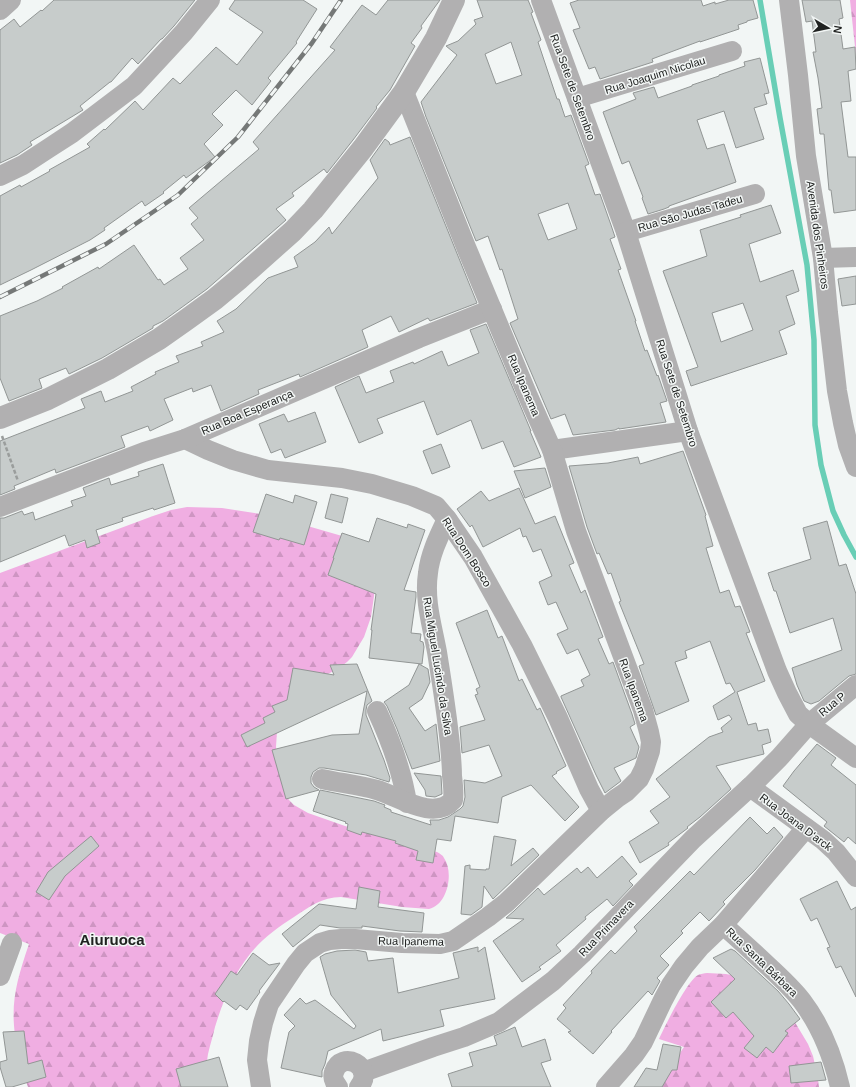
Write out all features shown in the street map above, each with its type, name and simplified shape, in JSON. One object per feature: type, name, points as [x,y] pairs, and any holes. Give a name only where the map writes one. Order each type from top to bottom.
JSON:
[{"type":"street","points":[[0,10],[11,0]]},
{"type":"street","points":[[0,176],[23,165],[83,124],[134,86],[175,42],[210,0]]},
{"type":"street","points":[[0,418],[48,399],[108,369],[159,339],[240,279],[293,231],[313,210],[359,153],[404,92],[436,38],[454,0]]},
{"type":"street","name":"Rua Sete de Setembro","points":[[541,0],[626,232],[688,431],[777,671],[798,714],[809,724],[856,758]]},
{"type":"street","name":"Avenida dos Pinheiros","points":[[789,0],[806,156],[823,258],[837,391],[848,445],[856,467]]},
{"type":"street","name":"Rua Joaquim Nicolau","points":[[577,98],[732,51]]},
{"type":"street","name":"Rua Ipanema","points":[[261,1087],[257,1060],[259,1041],[269,1004],[305,953],[320,943],[341,939],[440,944],[453,941],[506,903],[601,811],[626,792],[639,779],[644,770],[650,751],[651,742],[643,710],[576,531],[552,450],[492,310],[404,92]]},
{"type":"street","name":"Rua São Judas Tadeu","points":[[626,232],[755,194]]},
{"type":"street","points":[[823,258],[856,257]]},
{"type":"street","name":"Rua Boa Esperança","points":[[0,508],[144,452],[185,439],[419,338],[492,310]]},
{"type":"street","points":[[552,450],[688,431]]},
{"type":"street","name":"Rua Dom Bosco","points":[[185,439],[233,460],[268,470],[342,478],[372,484],[416,497],[436,506],[447,519],[473,557],[522,645],[558,718],[589,789],[601,811]]},
{"type":"street","name":"Rua Miguel Lucindo da Silva","points":[[322,779],[379,791],[407,803],[421,807],[437,808],[446,806],[450,803],[454,796],[444,695],[434,636],[428,611],[426,591],[431,559],[447,519]]},
{"type":"street","name":"Rua P","points":[[809,724],[856,685]]},
{"type":"street","points":[[377,711],[397,759],[405,788],[407,803]]},
{"type":"street","name":"Rua Primavera","points":[[361,1080],[499,1022],[553,981],[582,954],[693,839],[750,787],[779,758],[809,724]]},
{"type":"street","name":"Rua Joana D'arck","points":[[750,787],[823,840],[836,852],[856,877]]},
{"type":"street","points":[[606,1087],[634,1055],[643,1042],[671,985],[684,966],[700,947],[723,925],[806,828]]},
{"type":"street","name":"Rua Santa Bárbara","points":[[723,925],[783,980],[802,1002],[818,1026],[834,1066],[840,1087]]},
{"type":"street","points":[[0,976],[12,943]]},
{"type":"street","points":[[338,1087],[335,1083],[334,1073],[343,1062],[353,1062],[357,1064],[361,1080]]},
{"type":"path","points":[[0,429],[24,498]]},
{"type":"green space","points":[[850,0],[856,0],[856,56]]},
{"type":"green space","points":[[187,507],[222,508],[273,516],[349,538],[375,577],[371,617],[364,637],[352,657],[339,668],[317,680],[277,731],[276,747],[285,794],[294,805],[308,813],[345,826],[437,852],[443,856],[449,871],[449,879],[445,895],[436,906],[429,909],[402,907],[334,897],[310,906],[270,934],[260,943],[244,962],[225,998],[208,1054],[207,1087],[28,1087],[16,1039],[14,1011],[20,972],[29,944],[0,933],[0,573],[153,516]]},
{"type":"green space","points":[[707,973],[736,976],[793,1019],[808,1044],[813,1056],[819,1087],[657,1087],[684,1047],[659,1039],[677,1004],[693,979],[698,975]]},
{"type":"building","points":[[54,0],[195,0],[174,26],[138,64],[132,58],[111,82],[80,106],[83,110],[30,142],[32,145],[17,155],[0,163],[0,30],[14,19],[20,27]]},
{"type":"building","points":[[235,0],[303,0],[317,9],[296,42],[297,43],[268,78],[271,81],[252,105],[236,90],[212,114],[223,125],[204,144],[215,157],[186,178],[184,175],[163,192],[164,193],[145,206],[142,201],[104,228],[105,230],[90,240],[0,285],[0,196],[20,185],[21,187],[90,147],[87,144],[104,129],[105,130],[135,101],[143,110],[173,78],[180,84],[216,47],[237,65],[263,32],[229,9]]},
{"type":"building","points":[[388,0],[440,0],[421,26],[422,28],[411,43],[415,46],[390,90],[353,140],[327,173],[324,169],[292,193],[294,196],[276,209],[286,220],[207,289],[163,321],[153,326],[153,328],[102,358],[69,374],[66,368],[39,379],[42,388],[9,401],[0,378],[0,316],[37,301],[63,288],[62,287],[98,267],[99,269],[134,245],[158,280],[160,279],[164,285],[188,269],[180,258],[204,240],[191,224],[198,218],[189,208],[259,149],[253,142],[335,50],[330,47],[362,5],[376,15]]},
{"type":"building","points":[[477,0],[528,0],[541,40],[538,42],[557,99],[559,99],[565,117],[571,115],[589,164],[585,166],[595,195],[600,194],[615,237],[610,239],[621,269],[618,270],[645,351],[647,350],[667,401],[660,403],[666,422],[573,435],[565,414],[551,419],[510,323],[518,319],[502,269],[500,270],[488,236],[476,241],[421,102],[457,55],[446,46],[458,41],[476,24],[474,20],[483,17]],"holes":[[[511,42],[522,75],[496,84],[485,54]],[[568,203],[577,229],[548,240],[538,214]]]},
{"type":"building","points":[[579,0],[701,0],[703,6],[729,0],[753,0],[758,18],[738,25],[739,29],[700,41],[652,59],[653,62],[600,79],[595,67],[589,69],[573,30],[580,28],[570,3]]},
{"type":"building","points":[[802,0],[840,0],[843,18],[839,19],[843,49],[855,47],[856,69],[848,71],[851,101],[841,102],[848,157],[856,157],[856,210],[834,213],[831,190],[829,190],[824,134],[820,134],[817,109],[822,108],[813,52],[816,52],[812,21],[806,22]]},
{"type":"building","points":[[760,58],[769,93],[764,94],[767,104],[754,108],[764,139],[736,148],[724,111],[697,120],[707,149],[724,144],[736,182],[648,214],[629,161],[622,164],[603,112],[636,99],[633,93],[654,87],[658,98],[745,66],[744,62]]},
{"type":"building","points":[[410,137],[477,303],[430,321],[428,318],[399,332],[391,316],[362,330],[368,347],[300,377],[299,374],[258,390],[259,394],[221,411],[211,385],[193,392],[192,388],[164,399],[173,420],[150,431],[148,426],[121,436],[125,447],[56,473],[55,469],[14,486],[15,489],[0,495],[0,441],[85,408],[81,399],[101,391],[105,402],[133,391],[131,387],[156,374],[155,372],[179,362],[176,356],[203,346],[201,342],[224,332],[217,321],[236,309],[268,278],[298,267],[294,257],[315,242],[329,227],[332,234],[378,178],[370,160],[385,139],[390,145]]},
{"type":"building","points":[[771,205],[781,233],[749,244],[760,282],[793,270],[799,291],[786,296],[795,324],[779,331],[787,354],[691,386],[686,371],[698,367],[663,271],[707,256],[700,230],[741,217],[740,215]],"holes":[[[743,303],[753,330],[721,342],[712,313]]]},
{"type":"building","points":[[856,276],[856,304],[842,306],[838,279]]},
{"type":"building","points":[[486,324],[541,457],[514,467],[503,441],[482,449],[471,420],[437,435],[424,401],[377,419],[383,433],[359,443],[335,387],[359,376],[366,393],[394,382],[390,371],[413,362],[414,364],[442,351],[448,366],[479,353],[470,330]]},
{"type":"building","points":[[315,412],[326,442],[285,458],[281,449],[271,453],[259,424],[284,414],[288,422]]},
{"type":"building","points":[[441,444],[450,467],[432,474],[423,451]]},
{"type":"building","points":[[683,451],[706,515],[713,546],[706,548],[720,593],[729,590],[735,607],[740,606],[750,632],[746,633],[765,681],[737,692],[748,725],[756,723],[758,731],[768,729],[771,742],[762,745],[764,754],[716,766],[731,789],[687,827],[688,828],[668,843],[669,845],[640,863],[629,842],[659,823],[650,811],[670,797],[656,779],[709,737],[723,732],[721,728],[732,719],[729,715],[718,720],[713,706],[735,692],[730,683],[726,684],[710,641],[685,651],[687,658],[675,662],[689,701],[656,715],[639,666],[644,664],[619,602],[621,601],[611,573],[608,574],[599,553],[597,554],[587,527],[569,466],[608,463],[638,457],[640,464]]},
{"type":"building","points":[[163,464],[175,503],[122,518],[123,521],[96,530],[100,543],[87,548],[85,540],[69,546],[65,535],[0,562],[0,518],[4,518],[22,511],[24,515],[33,512],[35,520],[73,506],[71,501],[86,496],[83,488],[109,478],[111,485],[139,476],[138,472]]},
{"type":"building","points":[[545,468],[551,487],[525,498],[514,471]]},
{"type":"building","points":[[519,488],[535,524],[555,516],[574,563],[569,565],[581,593],[585,590],[603,637],[598,639],[609,664],[613,662],[635,724],[630,727],[639,747],[636,758],[614,768],[621,781],[605,793],[561,697],[584,686],[581,680],[590,675],[578,649],[567,654],[557,634],[568,629],[556,602],[548,605],[539,582],[552,576],[541,549],[533,552],[526,536],[523,537],[520,528],[483,547],[472,525],[470,527],[457,509],[481,491],[489,501]]},
{"type":"building","points":[[266,494],[293,503],[295,495],[317,502],[304,545],[280,538],[279,540],[253,532]]},
{"type":"building","points":[[331,494],[348,498],[342,523],[325,518]]},
{"type":"building","points":[[377,518],[407,528],[408,524],[425,530],[404,590],[416,592],[411,633],[421,634],[420,641],[423,642],[424,647],[422,664],[369,658],[376,594],[328,575],[342,533],[369,542]]},
{"type":"building","points":[[827,521],[839,566],[846,564],[856,594],[856,674],[849,676],[819,701],[811,704],[804,701],[792,668],[842,650],[833,618],[790,633],[776,591],[774,591],[768,573],[811,559],[803,528]]},
{"type":"building","points":[[487,610],[498,638],[502,636],[519,681],[522,679],[537,710],[540,708],[566,766],[552,776],[579,807],[565,821],[531,785],[502,797],[498,823],[455,816],[451,841],[437,839],[433,863],[416,860],[418,851],[395,843],[396,841],[362,832],[361,835],[347,830],[348,824],[345,823],[346,822],[313,811],[320,790],[374,801],[385,805],[384,807],[391,810],[391,812],[431,825],[430,820],[439,820],[448,817],[463,806],[465,797],[464,780],[485,783],[502,776],[489,745],[462,753],[460,727],[485,720],[475,695],[478,694],[476,689],[480,687],[456,623]]},
{"type":"building","points":[[357,664],[372,701],[367,705],[366,715],[384,760],[390,778],[389,782],[366,775],[319,768],[313,772],[311,783],[319,790],[286,799],[272,750],[332,735],[359,734],[367,691],[247,747],[241,735],[265,723],[263,718],[275,712],[272,706],[287,700],[293,668],[334,675],[330,665]]},
{"type":"building","points":[[419,664],[428,669],[430,682],[422,699],[409,708],[425,731],[436,724],[440,761],[412,769],[397,729],[384,702],[409,685]]},
{"type":"building","points":[[817,744],[836,758],[831,765],[856,785],[856,844],[848,837],[844,842],[824,826],[827,822],[783,786]]},
{"type":"building","points":[[414,773],[441,776],[442,794],[435,797],[426,796],[425,790]]},
{"type":"building","points":[[750,817],[767,834],[774,827],[783,837],[755,870],[723,902],[725,904],[709,921],[700,912],[681,931],[683,933],[660,956],[669,965],[657,978],[660,981],[652,995],[648,991],[611,1031],[612,1032],[593,1054],[568,1032],[571,1031],[557,1019],[566,1008],[563,1005],[592,973],[591,971],[611,950],[615,954],[637,931],[634,927],[690,871],[694,875]]},
{"type":"building","points":[[91,836],[99,846],[65,876],[49,900],[36,892],[48,872]]},
{"type":"building","points":[[494,836],[516,840],[511,866],[533,848],[539,855],[493,899],[484,886],[482,907],[471,915],[461,914],[465,866],[470,865],[470,869],[489,869]]},
{"type":"building","points":[[622,856],[637,874],[629,881],[633,885],[613,906],[607,899],[585,917],[586,919],[556,945],[561,951],[539,967],[541,969],[522,982],[493,941],[524,919],[506,918],[538,888],[544,895],[577,868],[581,873],[588,867],[597,878]]},
{"type":"building","points":[[837,881],[851,910],[856,907],[856,997],[841,966],[836,968],[827,948],[830,947],[817,918],[811,921],[800,899]]},
{"type":"building","points":[[359,887],[380,891],[378,907],[424,913],[422,932],[362,926],[362,928],[340,928],[320,925],[293,947],[282,934],[319,904],[356,909]]},
{"type":"building","points":[[478,947],[478,952],[485,947],[495,999],[440,1010],[444,1026],[383,1041],[381,1029],[328,1051],[322,1071],[322,1077],[281,1068],[289,1032],[295,1026],[284,1015],[300,998],[306,1004],[315,1000],[354,1029],[356,1026],[331,995],[320,957],[337,951],[355,950],[366,952],[368,961],[393,958],[398,993],[459,978],[453,953]]},
{"type":"building","points":[[731,949],[778,991],[800,1019],[785,1031],[788,1033],[773,1053],[766,1047],[757,1058],[744,1048],[754,1036],[733,1012],[726,1018],[711,1002],[735,979],[713,958]]},
{"type":"building","points":[[253,953],[269,965],[280,963],[247,1010],[240,1005],[236,1010],[224,1001],[223,1002],[215,994],[231,971],[237,975]]},
{"type":"building","points":[[515,1027],[522,1047],[545,1039],[551,1060],[541,1063],[551,1087],[452,1087],[448,1074],[473,1066],[469,1053],[497,1045],[494,1036]]},
{"type":"building","points":[[24,1031],[28,1064],[42,1060],[46,1077],[12,1087],[6,1087],[0,1067],[0,1062],[7,1060],[3,1032]]},
{"type":"building","points":[[663,1044],[681,1047],[677,1070],[672,1070],[662,1087],[634,1087],[646,1068],[657,1070]]},
{"type":"building","points":[[219,1057],[228,1087],[181,1087],[176,1069]]},
{"type":"building","points":[[821,1062],[826,1080],[791,1083],[789,1066]]},
{"type":"waterway","points":[[760,0],[807,265],[814,340],[815,425],[821,465],[833,511],[856,557]]},
{"type":"railway","points":[[0,297],[106,244],[178,195],[238,137],[312,43],[341,0]]},
{"type":"district","name":"Aiuruoca","points":[[112,940]]}]
